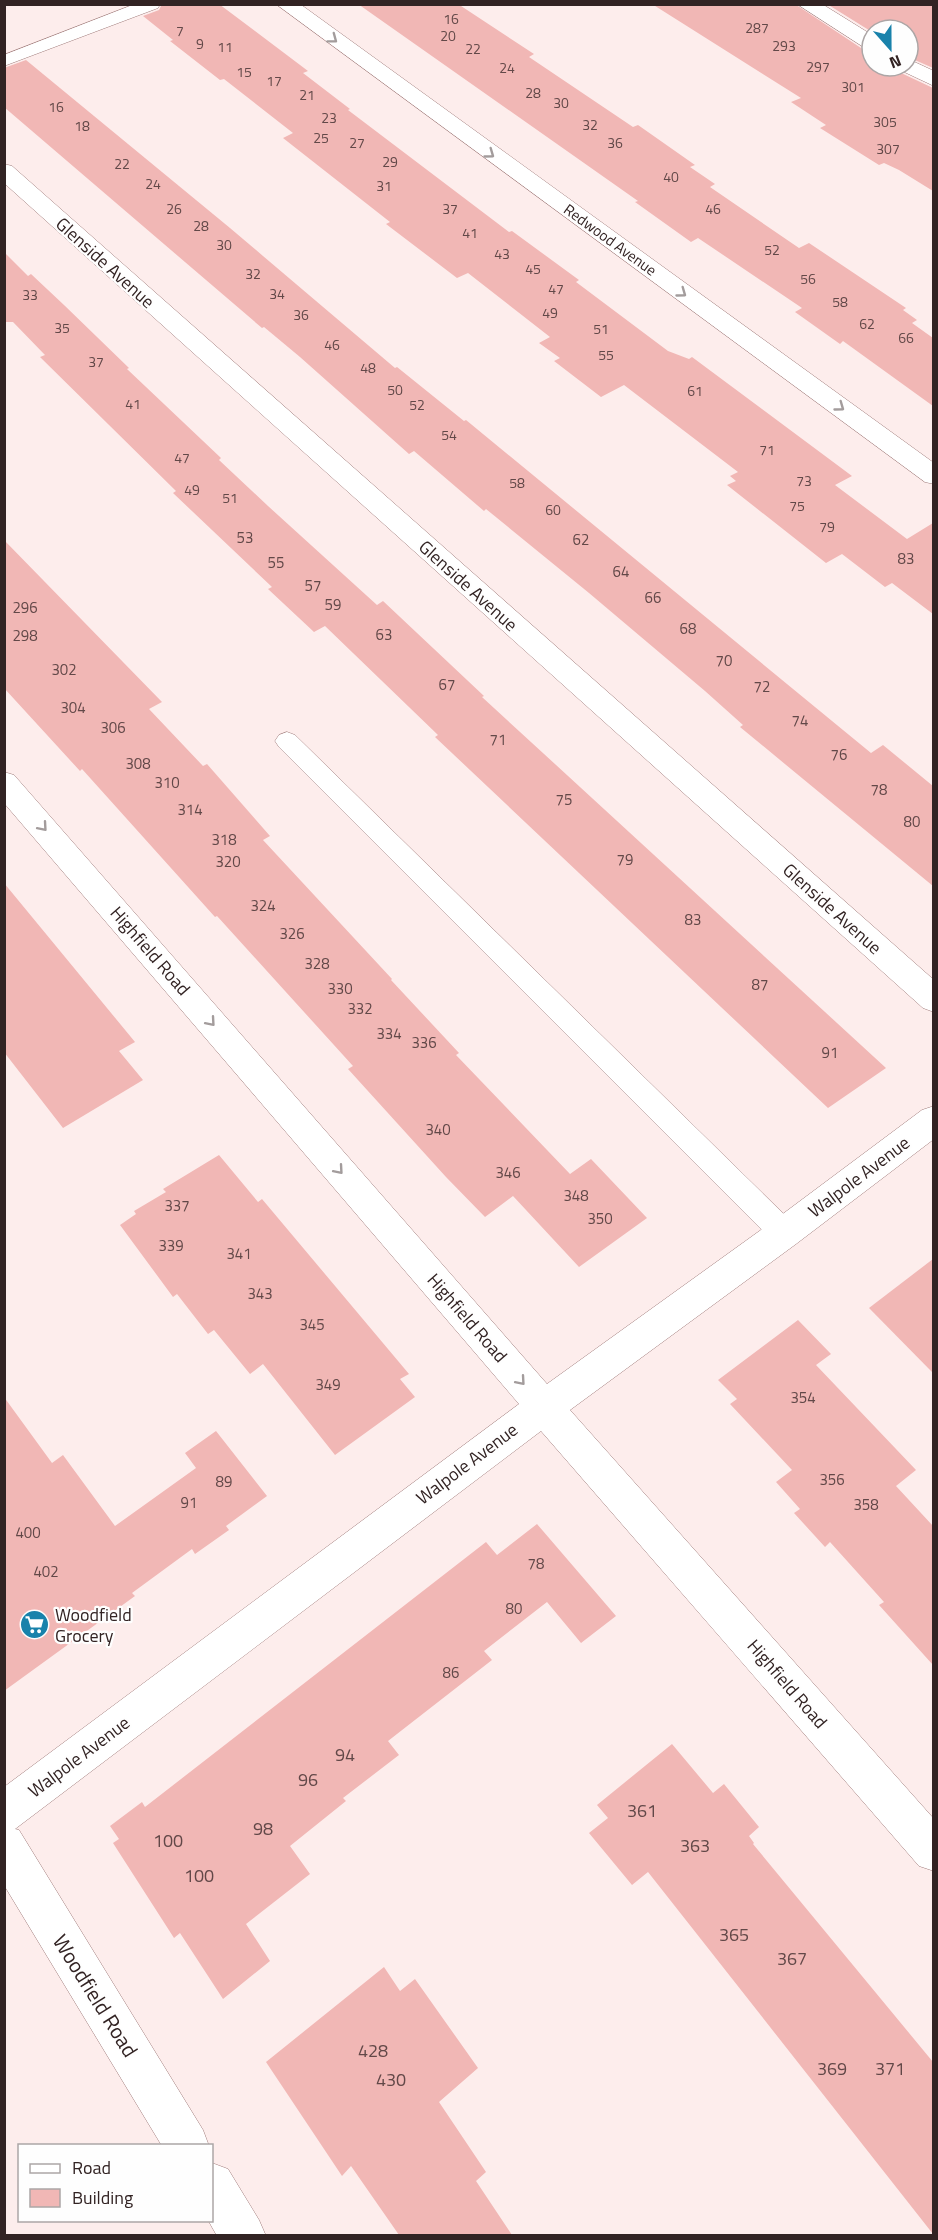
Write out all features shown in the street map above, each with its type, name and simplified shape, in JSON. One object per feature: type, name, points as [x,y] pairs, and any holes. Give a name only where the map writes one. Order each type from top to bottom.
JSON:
[{"type":"street","name":"Redwood Avenue","points":[[286,4],[933,476]]},
{"type":"street","points":[[807,4],[860,37]]},
{"type":"street","points":[[920,72],[933,80]]},
{"type":"street","name":"Glenside Avenue","points":[[4,171],[933,999]]},
{"type":"street","name":"Highfield Road","points":[[4,783],[544,1407],[933,1851]]},
{"type":"street","name":"Walpole Avenue","points":[[4,1814],[544,1407],[784,1233],[933,1120]]},
{"type":"street","name":"Woodfield Road","points":[[4,1845],[187,2144]]},
{"type":"street","points":[[213,2187],[243,2235]]},
{"type":"lane","points":[[4,61],[152,4]]},
{"type":"lane","points":[[287,741],[784,1233]]},
{"type":"building","points":[[162,4],[219,4],[308,71],[303,73],[350,109],[348,110],[509,232],[512,231],[579,280],[576,282],[668,351],[689,359],[692,357],[852,476],[835,485],[907,539],[933,523],[933,614],[892,583],[885,587],[842,554],[826,563],[727,485],[736,481],[730,476],[738,472],[624,385],[601,397],[554,361],[560,358],[539,343],[550,337],[468,273],[457,278],[386,224],[390,222],[283,138],[293,133],[224,79],[220,80],[170,41],[173,40],[143,16],[159,10]]},
{"type":"building","points":[[358,4],[458,4],[534,54],[529,57],[633,127],[638,125],[695,165],[690,167],[715,184],[710,187],[799,248],[809,243],[906,308],[903,310],[917,320],[912,323],[933,338],[933,406],[843,341],[840,344],[795,312],[802,308],[698,238],[691,242],[635,202],[638,201]]},
{"type":"building","points":[[652,4],[795,4],[860,47],[860,78],[912,78],[933,88],[933,191],[899,170],[884,163],[879,165],[820,128],[826,125],[791,102],[801,98]]},
{"type":"building","points":[[827,4],[933,4],[933,68],[920,62],[920,18],[860,18],[860,25]]},
{"type":"building","points":[[26,60],[395,368],[397,367],[464,421],[466,420],[871,753],[883,745],[933,786],[933,886],[740,727],[743,725],[705,691],[589,593],[486,509],[484,511],[414,451],[409,454],[300,357],[264,327],[262,328],[4,107],[4,68]]},
{"type":"building","points":[[4,252],[28,276],[31,274],[64,305],[268,506],[377,605],[383,601],[484,696],[482,697],[886,1068],[828,1108],[435,737],[438,735],[325,626],[314,632],[268,589],[272,587],[173,493],[176,491],[40,357],[45,355],[13,322],[4,322]]},
{"type":"building","points":[[4,540],[162,702],[149,709],[203,766],[207,764],[270,836],[263,840],[459,1053],[456,1055],[570,1174],[591,1159],[647,1218],[579,1267],[513,1196],[485,1217],[446,1177],[348,1069],[353,1066],[82,769],[80,771],[4,688]]},
{"type":"building","points":[[4,883],[135,1042],[119,1051],[143,1080],[63,1128],[4,1052]]},
{"type":"building","points":[[219,1155],[258,1202],[262,1199],[409,1374],[400,1379],[415,1397],[335,1455],[263,1364],[250,1374],[214,1330],[208,1334],[177,1294],[173,1297],[120,1225],[136,1214],[134,1211],[166,1192],[163,1189]]},
{"type":"building","points":[[933,1259],[933,1373],[869,1308]]},
{"type":"building","points":[[798,1320],[831,1354],[816,1365],[916,1470],[896,1486],[933,1526],[933,1665],[879,1605],[884,1602],[830,1542],[825,1547],[794,1513],[800,1509],[776,1482],[792,1470],[730,1404],[737,1399],[718,1380]]},
{"type":"building","points":[[4,1397],[52,1463],[63,1455],[115,1526],[196,1468],[185,1453],[216,1431],[267,1496],[226,1526],[229,1530],[195,1554],[192,1549],[132,1593],[135,1596],[4,1691]]},
{"type":"building","points":[[537,1524],[616,1616],[581,1643],[547,1602],[484,1651],[492,1660],[388,1741],[399,1755],[343,1798],[346,1801],[290,1846],[310,1874],[246,1924],[270,1961],[223,1999],[180,1933],[174,1938],[113,1843],[119,1839],[110,1826],[142,1802],[145,1807],[486,1542],[497,1555]]},
{"type":"building","points":[[672,1744],[713,1793],[724,1784],[759,1827],[749,1836],[753,1844],[933,2062],[933,2234],[648,1872],[632,1885],[589,1833],[608,1818],[597,1805]]},
{"type":"building","points":[[384,1967],[400,1991],[415,1979],[478,2068],[439,2102],[486,2172],[476,2181],[512,2235],[399,2235],[351,2166],[342,2176],[266,2062]]},
{"type":"place","name":"Woodfield Grocery","points":[[34,1625]]}]
